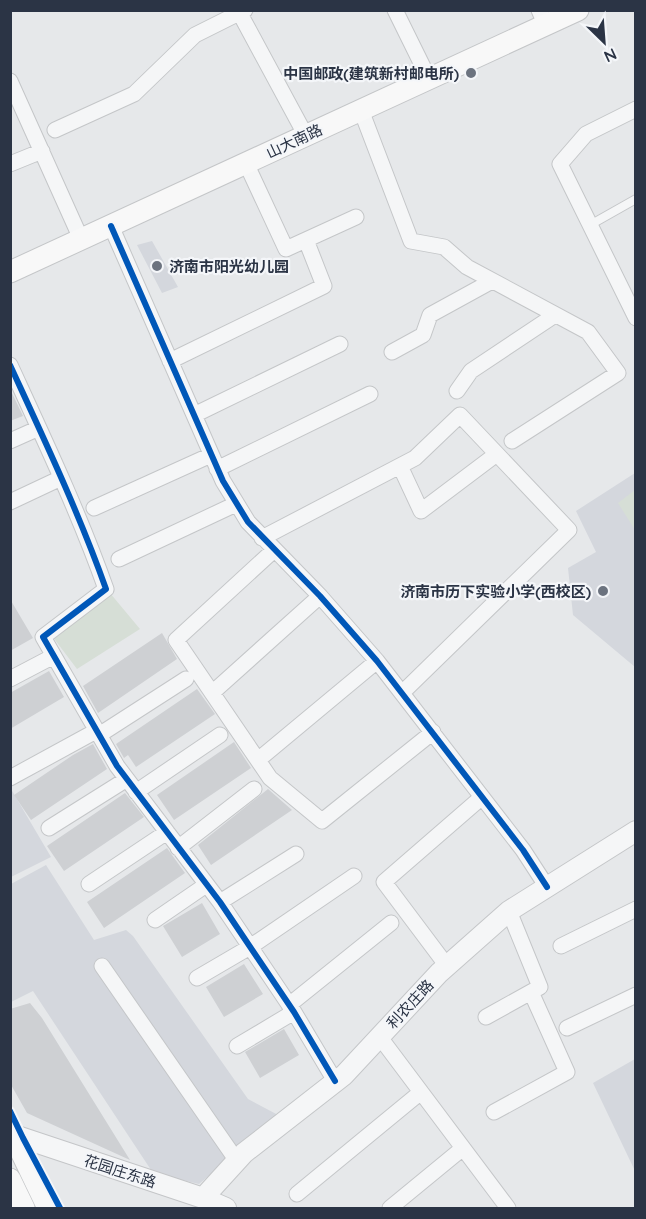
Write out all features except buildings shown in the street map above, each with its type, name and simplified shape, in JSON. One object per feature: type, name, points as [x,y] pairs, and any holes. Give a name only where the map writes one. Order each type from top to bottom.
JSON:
[{"type":"main road","name":"山大南路","points":[[10,272],[429,79],[542,18],[578,10]]},
{"type":"main road","points":[[12,1132],[48,1209]]},
{"type":"main road","points":[[10,1179],[24,1209]]},
{"type":"street","points":[[395,10],[429,79]]},
{"type":"street","points":[[55,130],[134,94],[195,35],[241,11],[306,136]]},
{"type":"street","points":[[10,81],[14,98],[42,151],[81,239]]},
{"type":"street","points":[[636,109],[586,134],[560,164],[636,318]]},
{"type":"street","points":[[361,110],[411,241],[444,247],[467,267],[588,332],[618,373],[512,441]]},
{"type":"street","points":[[10,164],[42,151]]},
{"type":"street","points":[[246,163],[286,249],[356,217]]},
{"type":"street","points":[[111,226],[214,462],[236,504],[262,538],[320,596],[377,661],[524,850],[547,887]]},
{"type":"street","points":[[170,361],[324,286],[306,240]]},
{"type":"street","points":[[392,352],[423,335],[430,315],[492,281]]},
{"type":"street","points":[[457,391],[471,371],[555,315]]},
{"type":"street","points":[[194,416],[340,344]]},
{"type":"street","points":[[10,365],[61,478],[106,589],[43,637],[97,733],[127,779],[220,902],[291,1008],[336,1081]]},
{"type":"street","points":[[94,508],[214,462],[370,394]]},
{"type":"street","points":[[262,538],[415,458],[460,415],[570,530],[402,693]]},
{"type":"street","points":[[10,441],[39,428]]},
{"type":"street","points":[[400,466],[421,511],[494,456]]},
{"type":"street","points":[[10,502],[61,478]]},
{"type":"street","points":[[119,559],[236,504]]},
{"type":"street","points":[[274,550],[176,640],[270,778],[322,821],[433,732]]},
{"type":"street","points":[[212,693],[320,596]]},
{"type":"street","points":[[10,679],[50,658]]},
{"type":"street","points":[[258,760],[377,661]]},
{"type":"street","points":[[10,778],[97,733],[186,679]]},
{"type":"street","points":[[136,792],[220,735]]},
{"type":"street","points":[[49,828],[127,779]]},
{"type":"street","points":[[178,848],[254,789]]},
{"type":"street","points":[[447,966],[384,882],[482,796]]},
{"type":"street","name":"利农庄路","points":[[203,1198],[237,1161],[344,1075],[447,966],[509,911],[636,831]]},
{"type":"street","points":[[89,884],[167,832]]},
{"type":"street","points":[[220,902],[296,854]]},
{"type":"street","points":[[197,978],[250,947],[354,876]]},
{"type":"street","points":[[155,920],[206,885]]},
{"type":"street","points":[[561,946],[636,909]]},
{"type":"street","points":[[486,1017],[540,987],[509,911]]},
{"type":"street","points":[[237,1046],[291,1008],[392,923]]},
{"type":"street","points":[[102,966],[237,1161]]},
{"type":"street","points":[[494,1113],[567,1072],[531,992]]},
{"type":"street","points":[[567,1028],[636,995]]},
{"type":"street","points":[[382,1040],[508,1209]]},
{"type":"street","points":[[297,1194],[421,1092]]},
{"type":"street","name":"花园庄东路","points":[[12,1132],[203,1198],[226,1209]]},
{"type":"street","points":[[390,1209],[462,1148]]},
{"type":"lane","points":[[590,225],[636,199]]},
{"type":"shaded area","name":"济南市阳光幼儿园","points":[[152,241],[178,287],[162,293],[137,245]]},
{"type":"shaded area","name":"济南市历下实验小学(西校区)","points":[[635,473],[635,667],[573,615],[568,568],[596,552],[576,511]]},
{"type":"shaded area","points":[[635,490],[635,530],[618,503]]},
{"type":"shaded area","points":[[110,593],[140,629],[77,669],[52,636]]},
{"type":"shaded area","points":[[11,789],[51,857],[10,877]]},
{"type":"shaded area","points":[[46,865],[94,940],[126,930],[133,936],[248,1099],[280,1116],[199,1184],[153,1173],[33,991],[11,1002],[11,884]]},
{"type":"shaded area","points":[[635,1059],[635,1171],[593,1083]]},
{"type":"cycle path","points":[[111,226],[223,481],[248,522],[320,596],[377,661],[523,850],[547,887]]},
{"type":"cycle path","points":[[10,365],[73,504],[106,589],[43,637],[117,766],[220,902],[294,1012],[335,1081]]},
{"type":"cycle path","points":[[10,1111],[60,1208]]},
{"type":"place","name":"中国邮政(建筑新村邮电所)","points":[[471,73]]},
{"type":"place","name":"济南市阳光幼儿园","points":[[157,266]]},
{"type":"place","name":"济南市历下实验小学(西校区)","points":[[603,591]]}]
